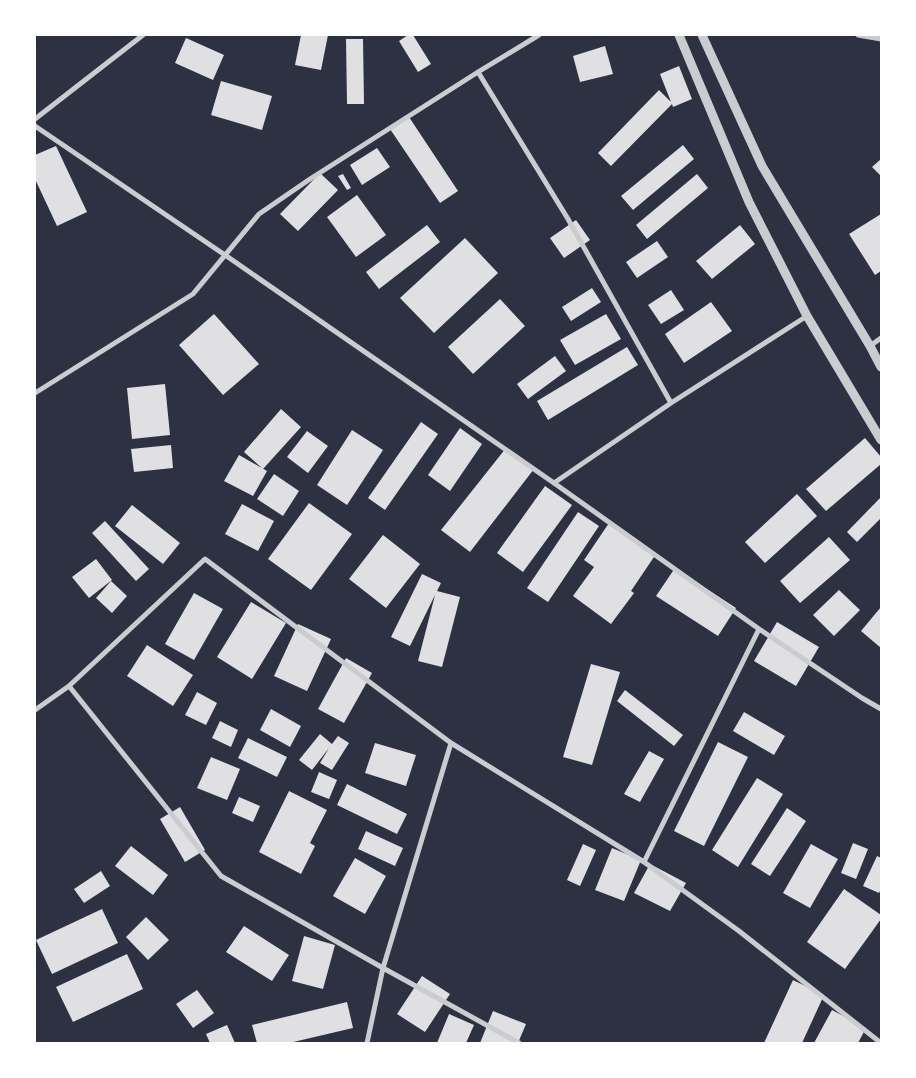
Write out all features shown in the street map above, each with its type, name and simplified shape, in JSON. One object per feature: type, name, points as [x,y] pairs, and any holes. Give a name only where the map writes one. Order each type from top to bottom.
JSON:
[{"type":"street","points":[[35,119],[143,35]]},
{"type":"street","points":[[35,393],[193,294],[259,214],[310,179],[539,35]]},
{"type":"street","points":[[679,35],[749,202],[807,316],[881,440]]},
{"type":"street","points":[[702,35],[762,166],[881,367]]},
{"type":"street","points":[[858,35],[881,39]]},
{"type":"street","points":[[478,72],[568,219],[671,403]]},
{"type":"street","points":[[35,126],[554,483],[759,629],[881,709]]},
{"type":"street","points":[[554,483],[671,403],[807,316]]},
{"type":"street","points":[[870,346],[881,338]]},
{"type":"street","points":[[35,710],[69,686],[205,559],[451,744],[644,862],[739,931],[881,1043]]},
{"type":"street","points":[[644,862],[759,629]]},
{"type":"street","points":[[69,686],[221,876],[519,1043]]},
{"type":"street","points":[[367,1043],[383,968],[451,744]]},
{"type":"building","points":[[301,35],[328,35],[321,70],[295,65]]},
{"type":"building","points":[[408,35],[413,35],[431,64],[418,72],[399,41]]},
{"type":"building","points":[[186,38],[224,55],[213,80],[175,63]]},
{"type":"building","points":[[346,39],[363,39],[364,104],[347,104]]},
{"type":"building","points":[[605,46],[613,74],[580,82],[573,56]]},
{"type":"building","points":[[679,66],[692,99],[673,107],[672,104],[611,166],[598,153],[659,90],[671,102],[660,74]]},
{"type":"building","points":[[221,81],[272,96],[262,130],[211,115]]},
{"type":"building","points":[[409,117],[458,191],[440,203],[390,129]]},
{"type":"building","points":[[683,145],[694,159],[633,210],[621,196]]},
{"type":"building","points":[[56,146],[87,212],[57,226],[35,179],[35,155]]},
{"type":"building","points":[[377,148],[390,167],[362,185],[350,165]]},
{"type":"building","points":[[881,159],[881,176],[872,167]]},
{"type":"building","points":[[320,173],[338,190],[298,231],[280,214]]},
{"type":"building","points":[[343,174],[351,188],[347,190],[338,176]]},
{"type":"building","points":[[697,174],[708,188],[647,239],[636,225]]},
{"type":"building","points":[[357,195],[386,235],[356,257],[327,217]]},
{"type":"building","points":[[881,214],[881,271],[875,275],[849,234]]},
{"type":"building","points":[[576,220],[590,240],[564,258],[550,238]]},
{"type":"building","points":[[427,225],[440,242],[379,289],[366,272]]},
{"type":"building","points":[[740,225],[755,244],[712,279],[696,261]]},
{"type":"building","points":[[465,238],[498,273],[434,333],[400,298]]},
{"type":"building","points":[[657,241],[668,257],[637,278],[626,262]]},
{"type":"building","points":[[592,288],[601,302],[571,321],[562,307]]},
{"type":"building","points":[[671,290],[684,310],[661,324],[648,305]]},
{"type":"building","points":[[500,299],[525,326],[473,374],[448,347]]},
{"type":"building","points":[[711,302],[732,331],[684,363],[665,334]]},
{"type":"building","points":[[214,314],[259,364],[223,395],[179,345]]},
{"type":"building","points":[[606,314],[621,339],[575,365],[560,340]]},
{"type":"building","points":[[627,347],[638,365],[548,420],[537,401]]},
{"type":"building","points":[[555,356],[566,371],[528,399],[517,384]]},
{"type":"building","points":[[165,384],[170,435],[132,439],[127,388]]},
{"type":"building","points":[[281,409],[301,427],[263,469],[244,452]]},
{"type":"building","points":[[421,422],[438,434],[385,510],[368,498]]},
{"type":"building","points":[[460,428],[482,444],[450,491],[428,475]]},
{"type":"building","points":[[352,430],[383,450],[347,505],[317,485]]},
{"type":"building","points":[[307,431],[328,446],[308,473],[287,457]]},
{"type":"building","points":[[865,438],[881,457],[881,464],[826,511],[806,489]]},
{"type":"building","points":[[171,445],[173,468],[134,472],[131,449]]},
{"type":"building","points":[[506,448],[534,469],[470,552],[441,530]]},
{"type":"building","points":[[239,455],[267,471],[253,496],[224,481]]},
{"type":"building","points":[[274,474],[299,491],[283,516],[257,499]]},
{"type":"building","points":[[545,486],[572,505],[523,572],[497,553]]},
{"type":"building","points":[[797,494],[817,516],[765,563],[745,542]]},
{"type":"building","points":[[881,497],[881,518],[857,542],[847,532]]},
{"type":"building","points":[[309,503],[352,534],[311,590],[268,559]]},
{"type":"building","points":[[242,504],[274,521],[258,551],[225,534]]},
{"type":"building","points":[[132,505],[180,543],[163,564],[115,526]]},
{"type":"building","points":[[578,512],[599,526],[548,602],[527,588]]},
{"type":"building","points":[[105,521],[149,569],[136,581],[92,533]]},
{"type":"building","points":[[609,523],[656,554],[631,591],[634,593],[611,624],[573,596],[594,567],[584,560]]},
{"type":"building","points":[[383,535],[420,564],[386,608],[349,579]]},
{"type":"building","points":[[829,537],[850,560],[800,603],[780,581]]},
{"type":"building","points":[[96,559],[112,580],[89,598],[72,577]]},
{"type":"building","points":[[675,568],[736,608],[718,636],[656,596]]},
{"type":"building","points":[[422,574],[441,583],[437,591],[460,597],[442,667],[418,661],[435,595],[410,646],[391,637]]},
{"type":"building","points":[[111,581],[127,596],[112,613],[96,598]]},
{"type":"building","points":[[839,590],[860,610],[834,636],[813,615]]},
{"type":"building","points":[[194,593],[223,609],[194,660],[165,644]]},
{"type":"building","points":[[251,602],[286,623],[252,679],[217,657]]},
{"type":"building","points":[[881,607],[881,648],[861,631]]},
{"type":"building","points":[[777,622],[819,647],[796,686],[754,661]]},
{"type":"building","points":[[298,624],[331,639],[307,691],[274,676]]},
{"type":"building","points":[[147,645],[193,675],[173,706],[127,676]]},
{"type":"building","points":[[346,658],[372,673],[344,723],[318,709]]},
{"type":"building","points":[[591,664],[620,672],[592,765],[563,757]]},
{"type":"building","points":[[625,690],[683,735],[674,746],[617,701]]},
{"type":"building","points":[[197,692],[217,703],[206,725],[185,715]]},
{"type":"building","points":[[271,709],[301,726],[290,747],[260,730]]},
{"type":"building","points":[[744,712],[785,736],[774,755],[733,731]]},
{"type":"building","points":[[220,721],[238,730],[231,747],[212,738]]},
{"type":"building","points":[[320,734],[332,744],[338,736],[349,743],[332,770],[320,763],[329,748],[312,770],[299,760]]},
{"type":"building","points":[[248,738],[287,757],[277,777],[238,758]]},
{"type":"building","points":[[718,742],[748,757],[704,846],[674,831]]},
{"type":"building","points":[[375,743],[416,755],[406,786],[365,773]]},
{"type":"building","points":[[649,751],[664,759],[640,802],[624,794]]},
{"type":"building","points":[[211,757],[240,769],[227,800],[197,788]]},
{"type":"building","points":[[319,772],[337,780],[329,799],[311,792]]},
{"type":"building","points":[[757,778],[783,794],[738,867],[712,850]]},
{"type":"building","points":[[347,784],[407,814],[397,834],[337,805]]},
{"type":"building","points":[[289,791],[327,810],[310,843],[315,846],[301,874],[259,852]]},
{"type":"building","points":[[239,797],[260,806],[253,822],[232,813]]},
{"type":"building","points":[[180,807],[205,850],[185,862],[160,819]]},
{"type":"building","points":[[787,808],[806,821],[770,876],[751,864]]},
{"type":"building","points":[[366,831],[403,848],[395,866],[358,849]]},
{"type":"building","points":[[853,843],[868,849],[856,879],[841,873]]},
{"type":"building","points":[[583,844],[596,850],[580,886],[567,880]]},
{"type":"building","points":[[811,844],[838,859],[810,908],[783,893]]},
{"type":"building","points":[[131,846],[168,875],[153,895],[115,866]]},
{"type":"building","points":[[612,848],[641,860],[624,901],[595,890]]},
{"type":"building","points":[[877,856],[881,858],[881,889],[879,893],[863,886]]},
{"type":"building","points":[[355,858],[386,876],[365,914],[333,896]]},
{"type":"building","points":[[650,864],[686,883],[670,911],[634,893]]},
{"type":"building","points":[[101,871],[110,886],[84,903],[74,889]]},
{"type":"building","points":[[844,889],[881,915],[881,919],[845,969],[807,942]]},
{"type":"building","points":[[102,909],[118,943],[52,974],[36,940]]},
{"type":"building","points":[[146,917],[169,940],[148,960],[126,937]]},
{"type":"building","points":[[244,926],[289,955],[272,981],[226,952]]},
{"type":"building","points":[[304,936],[335,945],[323,989],[292,981]]},
{"type":"building","points":[[127,954],[143,989],[73,1022],[56,987]]},
{"type":"building","points":[[422,976],[450,994],[425,1032],[397,1014]]},
{"type":"building","points":[[793,980],[824,995],[802,1043],[764,1043]]},
{"type":"building","points":[[197,990],[214,1013],[193,1028],[176,1004]]},
{"type":"building","points":[[347,1002],[353,1028],[289,1043],[257,1043],[252,1025]]},
{"type":"building","points":[[832,1010],[866,1028],[858,1043],[814,1043]]},
{"type":"building","points":[[493,1011],[526,1024],[518,1043],[480,1043]]},
{"type":"building","points":[[449,1014],[474,1025],[466,1043],[437,1043]]},
{"type":"building","points":[[227,1025],[235,1043],[210,1043],[206,1034]]}]
